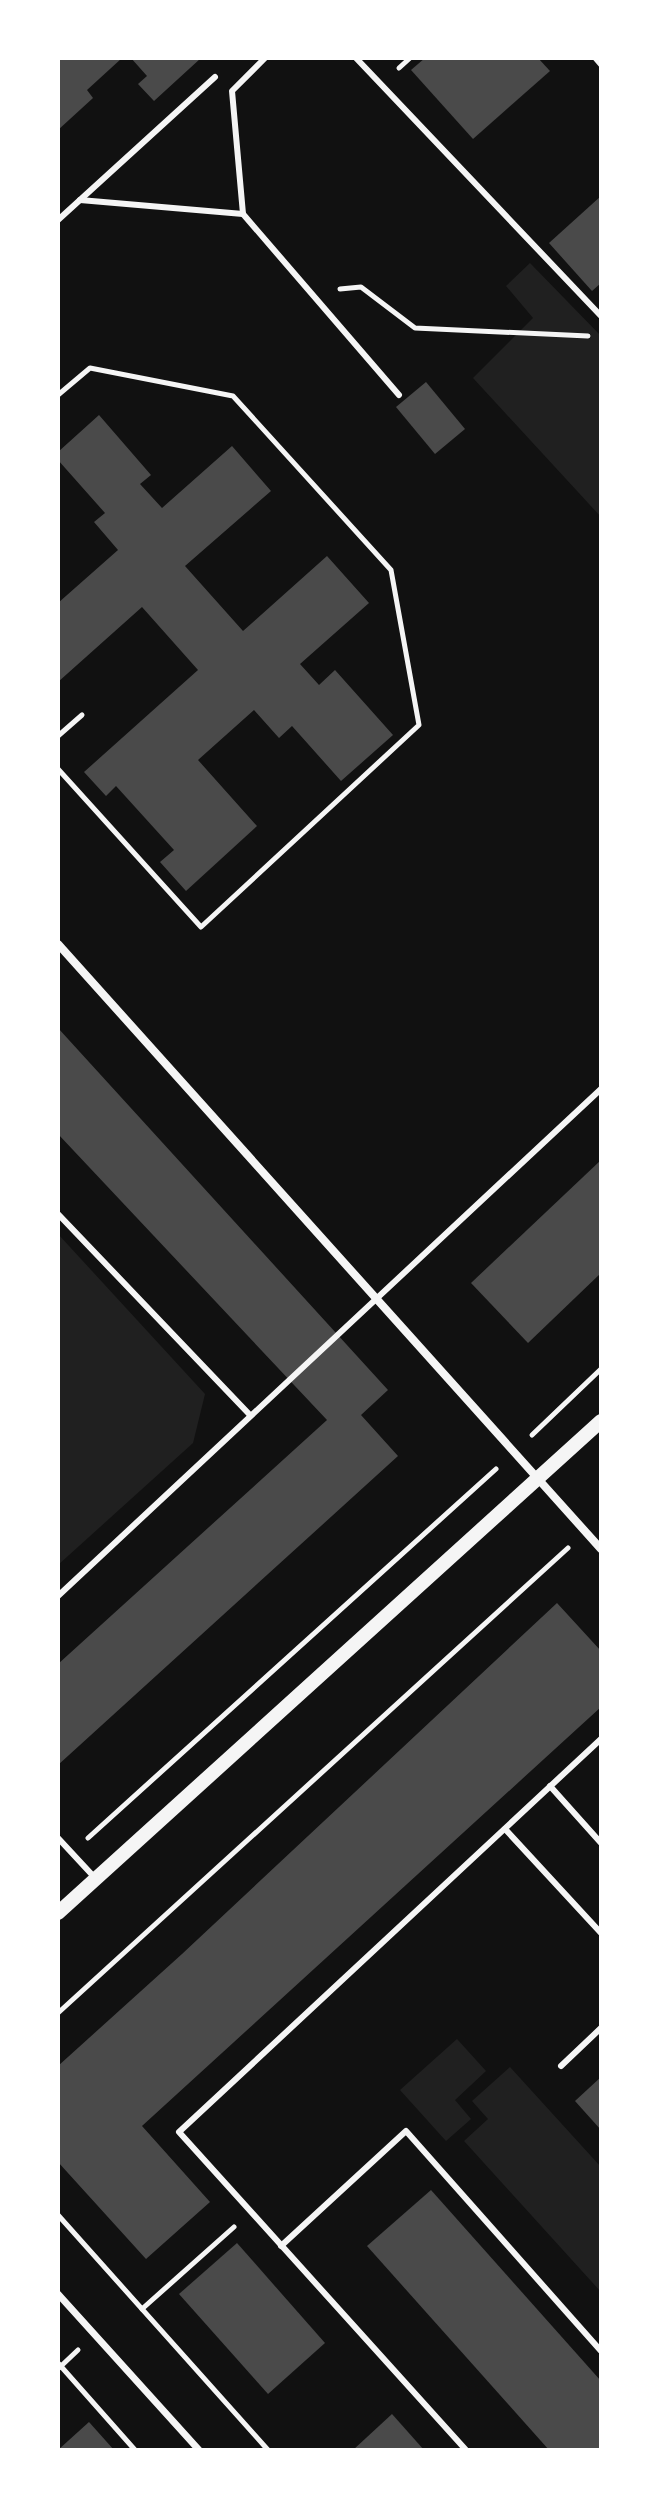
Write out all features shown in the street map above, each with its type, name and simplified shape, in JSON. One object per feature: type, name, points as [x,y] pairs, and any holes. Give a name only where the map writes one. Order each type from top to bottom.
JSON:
[{"type":"street","points":[[58,944],[601,1549]]},
{"type":"street","points":[[58,1913],[601,1421]]},
{"type":"street","points":[[58,2294],[199,2450]]},
{"type":"lane","points":[[265,58],[232,91],[243,214],[399,395]]},
{"type":"lane","points":[[356,58],[601,316]]},
{"type":"lane","points":[[58,220],[215,77]]},
{"type":"lane","points":[[80,200],[243,214]]},
{"type":"lane","points":[[58,1596],[601,1089]]},
{"type":"lane","points":[[58,1214],[250,1415]]},
{"type":"lane","points":[[466,2450],[179,2132],[601,1739]]},
{"type":"lane","points":[[550,1786],[601,1843]]},
{"type":"lane","points":[[505,1829],[601,1933]]},
{"type":"lane","points":[[58,1838],[96,1879]]},
{"type":"lane","points":[[561,2066],[601,2028]]},
{"type":"lane","points":[[281,2246],[406,2131],[601,2351]]},
{"type":"path","points":[[595,58],[601,65]]},
{"type":"path","points":[[310,292],[361,287],[415,328],[601,337]]},
{"type":"path","points":[[58,395],[90,368],[233,396],[391,570],[419,725],[201,927],[58,769]]},
{"type":"path","points":[[58,736],[82,715]]},
{"type":"path","points":[[72,1853],[514,1452],[601,1369]]},
{"type":"path","points":[[58,2013],[585,1532]]},
{"type":"path","points":[[142,2309],[250,2212]]},
{"type":"path","points":[[58,2215],[268,2450]]},
{"type":"path","points":[[58,2363],[135,2450]]},
{"type":"shaded area","points":[[530,263],[601,336],[601,517],[473,378],[533,318],[506,286]]},
{"type":"shaded area","points":[[58,1234],[205,1394],[193,1443],[58,1565]]},
{"type":"shaded area","points":[[457,2039],[486,2071],[455,2100],[471,2119],[446,2141],[400,2090]]},
{"type":"shaded area","points":[[510,2067],[601,2167],[601,2292],[464,2141],[488,2119],[472,2101]]},
{"type":"building","points":[[58,58],[122,58],[87,90],[93,98],[58,130]]},
{"type":"building","points":[[131,58],[201,58],[154,101],[138,84],[147,76]]},
{"type":"building","points":[[425,58],[538,58],[550,71],[473,139],[411,70]]},
{"type":"building","points":[[601,196],[601,283],[592,291],[549,243]]},
{"type":"building","points":[[426,382],[465,429],[435,454],[396,407]]},
{"type":"building","points":[[99,415],[151,475],[140,484],[162,508],[232,446],[271,491],[185,566],[243,631],[327,556],[369,603],[300,664],[319,685],[335,670],[393,735],[341,781],[292,726],[279,738],[254,710],[198,760],[257,826],[186,891],[160,862],[174,850],[116,786],[106,796],[84,772],[198,670],[142,607],[58,682],[58,603],[118,550],[94,522],[105,513],[58,460],[58,452]]},
{"type":"building","points":[[58,1028],[388,1390],[361,1415],[398,1456],[58,1765],[58,1664],[327,1420],[58,1134]]},
{"type":"building","points":[[601,1160],[601,1273],[528,1343],[471,1283]]},
{"type":"building","points":[[557,1603],[601,1651],[601,1707],[142,2126],[210,2202],[146,2259],[58,2162],[58,2066]]},
{"type":"building","points":[[601,2077],[601,2130],[575,2101]]},
{"type":"building","points":[[431,2190],[601,2381],[601,2450],[549,2450],[367,2246]]},
{"type":"building","points":[[237,2243],[325,2343],[268,2394],[179,2294]]},
{"type":"building","points":[[392,2414],[424,2450],[353,2450]]},
{"type":"building","points":[[89,2422],[114,2450],[58,2450]]}]
